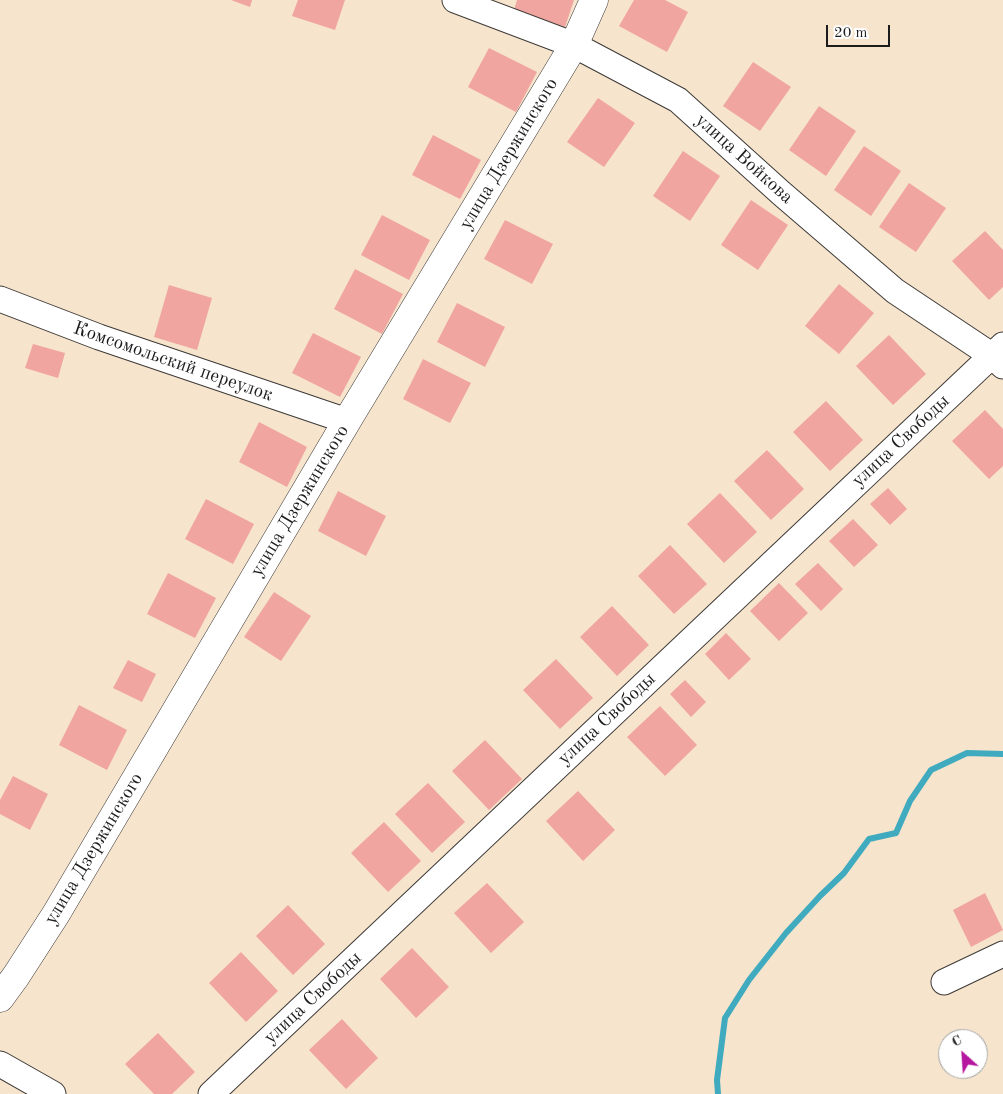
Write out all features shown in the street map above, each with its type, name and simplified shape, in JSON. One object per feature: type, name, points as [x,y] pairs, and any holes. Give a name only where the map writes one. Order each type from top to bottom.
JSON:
[{"type":"street","name":"улица Войкова","points":[[455,0],[574,45],[678,100],[781,193],[895,291],[999,355]]},
{"type":"street","name":"улица Дзержинского","points":[[0,998],[56,914],[347,422],[574,45],[594,0]]},
{"type":"street","name":"Комсомольский переулок","points":[[0,300],[99,337],[347,422]]},
{"type":"street","name":"улица Свободы","points":[[211,1094],[999,355]]},
{"type":"street","points":[[944,982],[1003,954]]},
{"type":"street","points":[[0,1064],[53,1094]]},
{"type":"building","points":[[231,0],[252,0],[250,7]]},
{"type":"building","points":[[298,0],[345,0],[335,30],[292,16]]},
{"type":"building","points":[[517,0],[574,0],[565,27],[514,10]]},
{"type":"building","points":[[634,0],[665,0],[688,12],[667,52],[619,26]]},
{"type":"building","points":[[489,48],[537,72],[516,112],[468,87]]},
{"type":"building","points":[[753,62],[791,87],[760,131],[723,106]]},
{"type":"building","points":[[598,98],[635,123],[604,167],[567,142]]},
{"type":"building","points":[[819,106],[856,131],[826,176],[789,150]]},
{"type":"building","points":[[433,135],[481,160],[460,199],[412,175]]},
{"type":"building","points":[[864,146],[901,171],[871,216],[834,190]]},
{"type":"building","points":[[683,151],[720,176],[690,221],[653,196]]},
{"type":"building","points":[[909,183],[946,208],[916,252],[879,227]]},
{"type":"building","points":[[751,200],[788,225],[758,270],[721,245]]},
{"type":"building","points":[[382,215],[430,240],[409,280],[361,255]]},
{"type":"building","points":[[505,220],[553,244],[532,284],[484,259]]},
{"type":"building","points":[[985,231],[1003,250],[1003,287],[989,300],[952,261]]},
{"type":"building","points":[[355,269],[403,294],[382,334],[334,309]]},
{"type":"building","points":[[839,284],[874,313],[839,354],[805,326]]},
{"type":"building","points":[[169,285],[212,298],[197,350],[154,337]]},
{"type":"building","points":[[457,303],[505,327],[485,367],[437,342]]},
{"type":"building","points":[[313,333],[361,357],[340,397],[292,373]]},
{"type":"building","points":[[889,335],[926,374],[893,405],[856,366]]},
{"type":"building","points":[[33,344],[65,353],[58,378],[25,368]]},
{"type":"building","points":[[423,359],[471,383],[450,423],[403,399]]},
{"type":"building","points":[[826,401],[863,440],[830,471],[793,432]]},
{"type":"building","points":[[985,410],[1003,429],[1003,466],[989,479],[952,441]]},
{"type":"building","points":[[259,422],[307,447],[287,487],[239,462]]},
{"type":"building","points":[[767,450],[804,489],[771,520],[734,481]]},
{"type":"building","points":[[888,488],[907,509],[890,525],[870,504]]},
{"type":"building","points":[[338,491],[386,516],[366,556],[318,531]]},
{"type":"building","points":[[720,493],[757,532],[724,563],[687,524]]},
{"type":"building","points":[[206,499],[254,524],[233,564],[185,539]]},
{"type":"building","points":[[853,519],[878,545],[854,567],[829,541]]},
{"type":"building","points":[[670,545],[707,584],[674,614],[638,576]]},
{"type":"building","points":[[818,563],[843,589],[821,611],[795,584]]},
{"type":"building","points":[[168,573],[216,598],[195,638],[147,614]]},
{"type":"building","points":[[779,583],[808,613],[779,641],[750,611]]},
{"type":"building","points":[[274,592],[311,616],[281,661],[244,637]]},
{"type":"building","points":[[612,606],[649,645],[617,676],[580,637]]},
{"type":"building","points":[[726,633],[751,659],[729,680],[705,654]]},
{"type":"building","points":[[556,659],[593,698],[560,729],[523,690]]},
{"type":"building","points":[[128,660],[156,674],[142,702],[113,688]]},
{"type":"building","points":[[685,680],[706,702],[691,717],[670,694]]},
{"type":"building","points":[[79,705],[127,730],[107,770],[59,745]]},
{"type":"building","points":[[660,706],[697,745],[665,776],[627,737]]},
{"type":"building","points":[[485,740],[522,779],[489,810],[452,771]]},
{"type":"building","points":[[13,776],[48,794],[30,830],[0,814],[0,800]]},
{"type":"building","points":[[428,783],[465,822],[432,853],[395,814]]},
{"type":"building","points":[[578,791],[615,830],[583,861],[546,821]]},
{"type":"building","points":[[384,822],[421,861],[388,892],[351,853]]},
{"type":"building","points":[[487,883],[524,922],[491,953],[454,913]]},
{"type":"building","points":[[985,893],[1003,930],[971,947],[953,910]]},
{"type":"building","points":[[288,905],[325,944],[293,975],[256,936]]},
{"type":"building","points":[[412,948],[449,987],[416,1018],[380,979]]},
{"type":"building","points":[[241,952],[278,991],[246,1022],[209,983]]},
{"type":"building","points":[[342,1019],[378,1058],[346,1089],[309,1050]]},
{"type":"building","points":[[158,1033],[195,1072],[172,1094],[154,1094],[125,1064]]},
{"type":"waterway","points":[[718,1094],[717,1080],[725,1018],[749,980],[786,933],[844,873],[869,839],[896,833],[910,801],[931,770],[967,753],[1003,754]]}]
